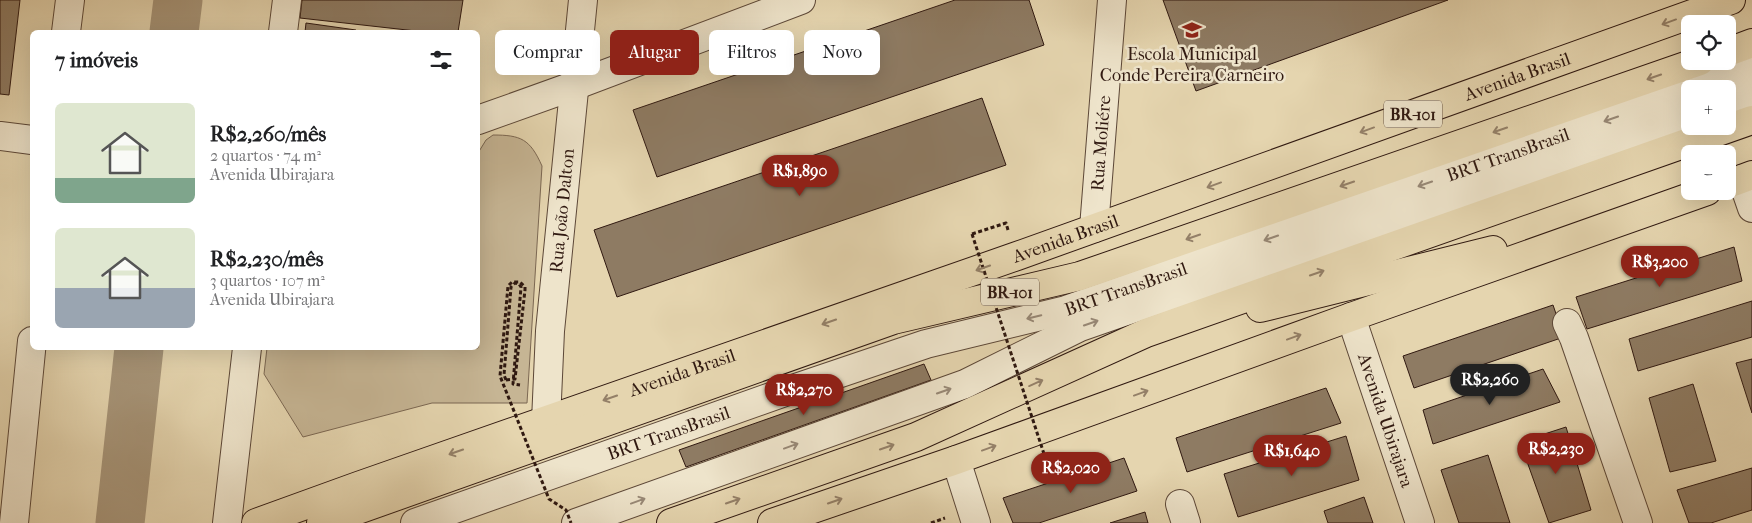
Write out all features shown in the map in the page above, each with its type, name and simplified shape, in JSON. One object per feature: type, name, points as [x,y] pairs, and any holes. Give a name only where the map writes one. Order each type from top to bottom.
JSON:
[{"type":"highway","name":"Avenida Brasil","points":[[256,523],[1094,228],[1731,0]]},
{"type":"highway","points":[[1736,49],[1752,43]]},
{"type":"highway","name":"Avenida Brasil","points":[[321,523],[893,320],[1080,276],[1681,68]]},
{"type":"highway","points":[[671,523],[916,437],[1146,333],[1752,120]]},
{"type":"highway","points":[[1146,333],[1292,302],[1681,198]]},
{"type":"highway","points":[[772,523],[956,460],[1681,200]]},
{"type":"street","points":[[66,30],[70,0]]},
{"type":"street","points":[[283,30],[287,0]]},
{"type":"street","name":"Rua João Dalton","points":[[546,421],[550,331],[584,0]]},
{"type":"street","points":[[480,119],[801,0]]},
{"type":"street","name":"Rua Moliére","points":[[1094,228],[1112,0]]},
{"type":"street","points":[[1722,80],[1752,69]]},
{"type":"street","points":[[1736,99],[1752,93]]},
{"type":"street","name":"BRT TransBrasil","points":[[415,523],[926,344],[1066,310],[1681,94]]},
{"type":"street","name":"BRT TransBrasil","points":[[576,523],[965,384],[1080,327],[1681,118]]},
{"type":"street","points":[[0,136],[30,140]]},
{"type":"street","points":[[1740,179],[1752,208]]},
{"type":"street","name":"Avenida Ubirajara","points":[[1351,317],[1420,523]]},
{"type":"street","points":[[1567,323],[1574,338],[1638,523]]},
{"type":"street","points":[[14,523],[31,350]]},
{"type":"street","points":[[227,523],[248,350]]},
{"type":"street","points":[[956,460],[976,523]]},
{"type":"path","points":[[1006,223],[972,234],[1045,457]]},
{"type":"path","points":[[514,376],[521,287],[519,284],[514,284],[511,287],[504,376],[506,380],[515,379],[525,290],[525,287],[520,282],[512,282],[508,286],[500,376],[549,499],[566,510],[571,523]]},
{"type":"shaded area","points":[[493,135],[511,136],[524,140],[538,157],[542,166],[527,403],[432,403],[303,437],[264,374],[267,350],[480,350],[480,150],[486,140]]},
{"type":"building","points":[[0,0],[20,0],[9,95],[0,94]]},
{"type":"building","points":[[302,0],[463,0],[458,30],[407,30],[300,18]]},
{"type":"building","points":[[955,0],[1029,0],[1044,45],[657,177],[633,110],[735,75],[794,75],[794,55],[804,52],[804,75],[880,75],[880,30],[867,30]]},
{"type":"building","points":[[1163,0],[1448,0],[1196,91]]},
{"type":"building","points":[[306,23],[356,30],[305,30]]},
{"type":"building","points":[[982,98],[1006,165],[617,297],[594,230]]},
{"type":"building","points":[[1734,247],[1742,281],[1587,329],[1576,297]]},
{"type":"building","points":[[1752,301],[1752,337],[1638,371],[1629,339]]},
{"type":"building","points":[[1553,305],[1564,337],[1414,388],[1403,356]]},
{"type":"building","points":[[1752,359],[1752,413],[1736,363]]},
{"type":"building","points":[[924,364],[931,380],[686,467],[679,450]]},
{"type":"building","points":[[1543,369],[1560,402],[1433,444],[1423,410]]},
{"type":"building","points":[[1693,384],[1716,461],[1670,472],[1649,398]]},
{"type":"building","points":[[1326,388],[1341,423],[1187,472],[1176,438]]},
{"type":"building","points":[[1566,427],[1591,510],[1549,523],[1520,442]]},
{"type":"building","points":[[1346,436],[1359,480],[1238,517],[1224,474]]},
{"type":"building","points":[[1488,455],[1510,523],[1459,523],[1441,470]]},
{"type":"building","points":[[1124,458],[1137,491],[1039,523],[1013,523],[1003,498]]},
{"type":"building","points":[[1752,468],[1752,510],[1711,523],[1689,523],[1677,490]]},
{"type":"building","points":[[1364,497],[1373,523],[1328,523],[1324,511]]},
{"type":"building","points":[[1145,512],[1148,523],[1110,523]]},
{"type":"waterway","points":[[174,30],[178,0]]},
{"type":"waterway","points":[[120,523],[139,350]]},
{"type":"place","name":"Escola Municipal Conde Pereira Carneiro","points":[[1192,30]]}]
